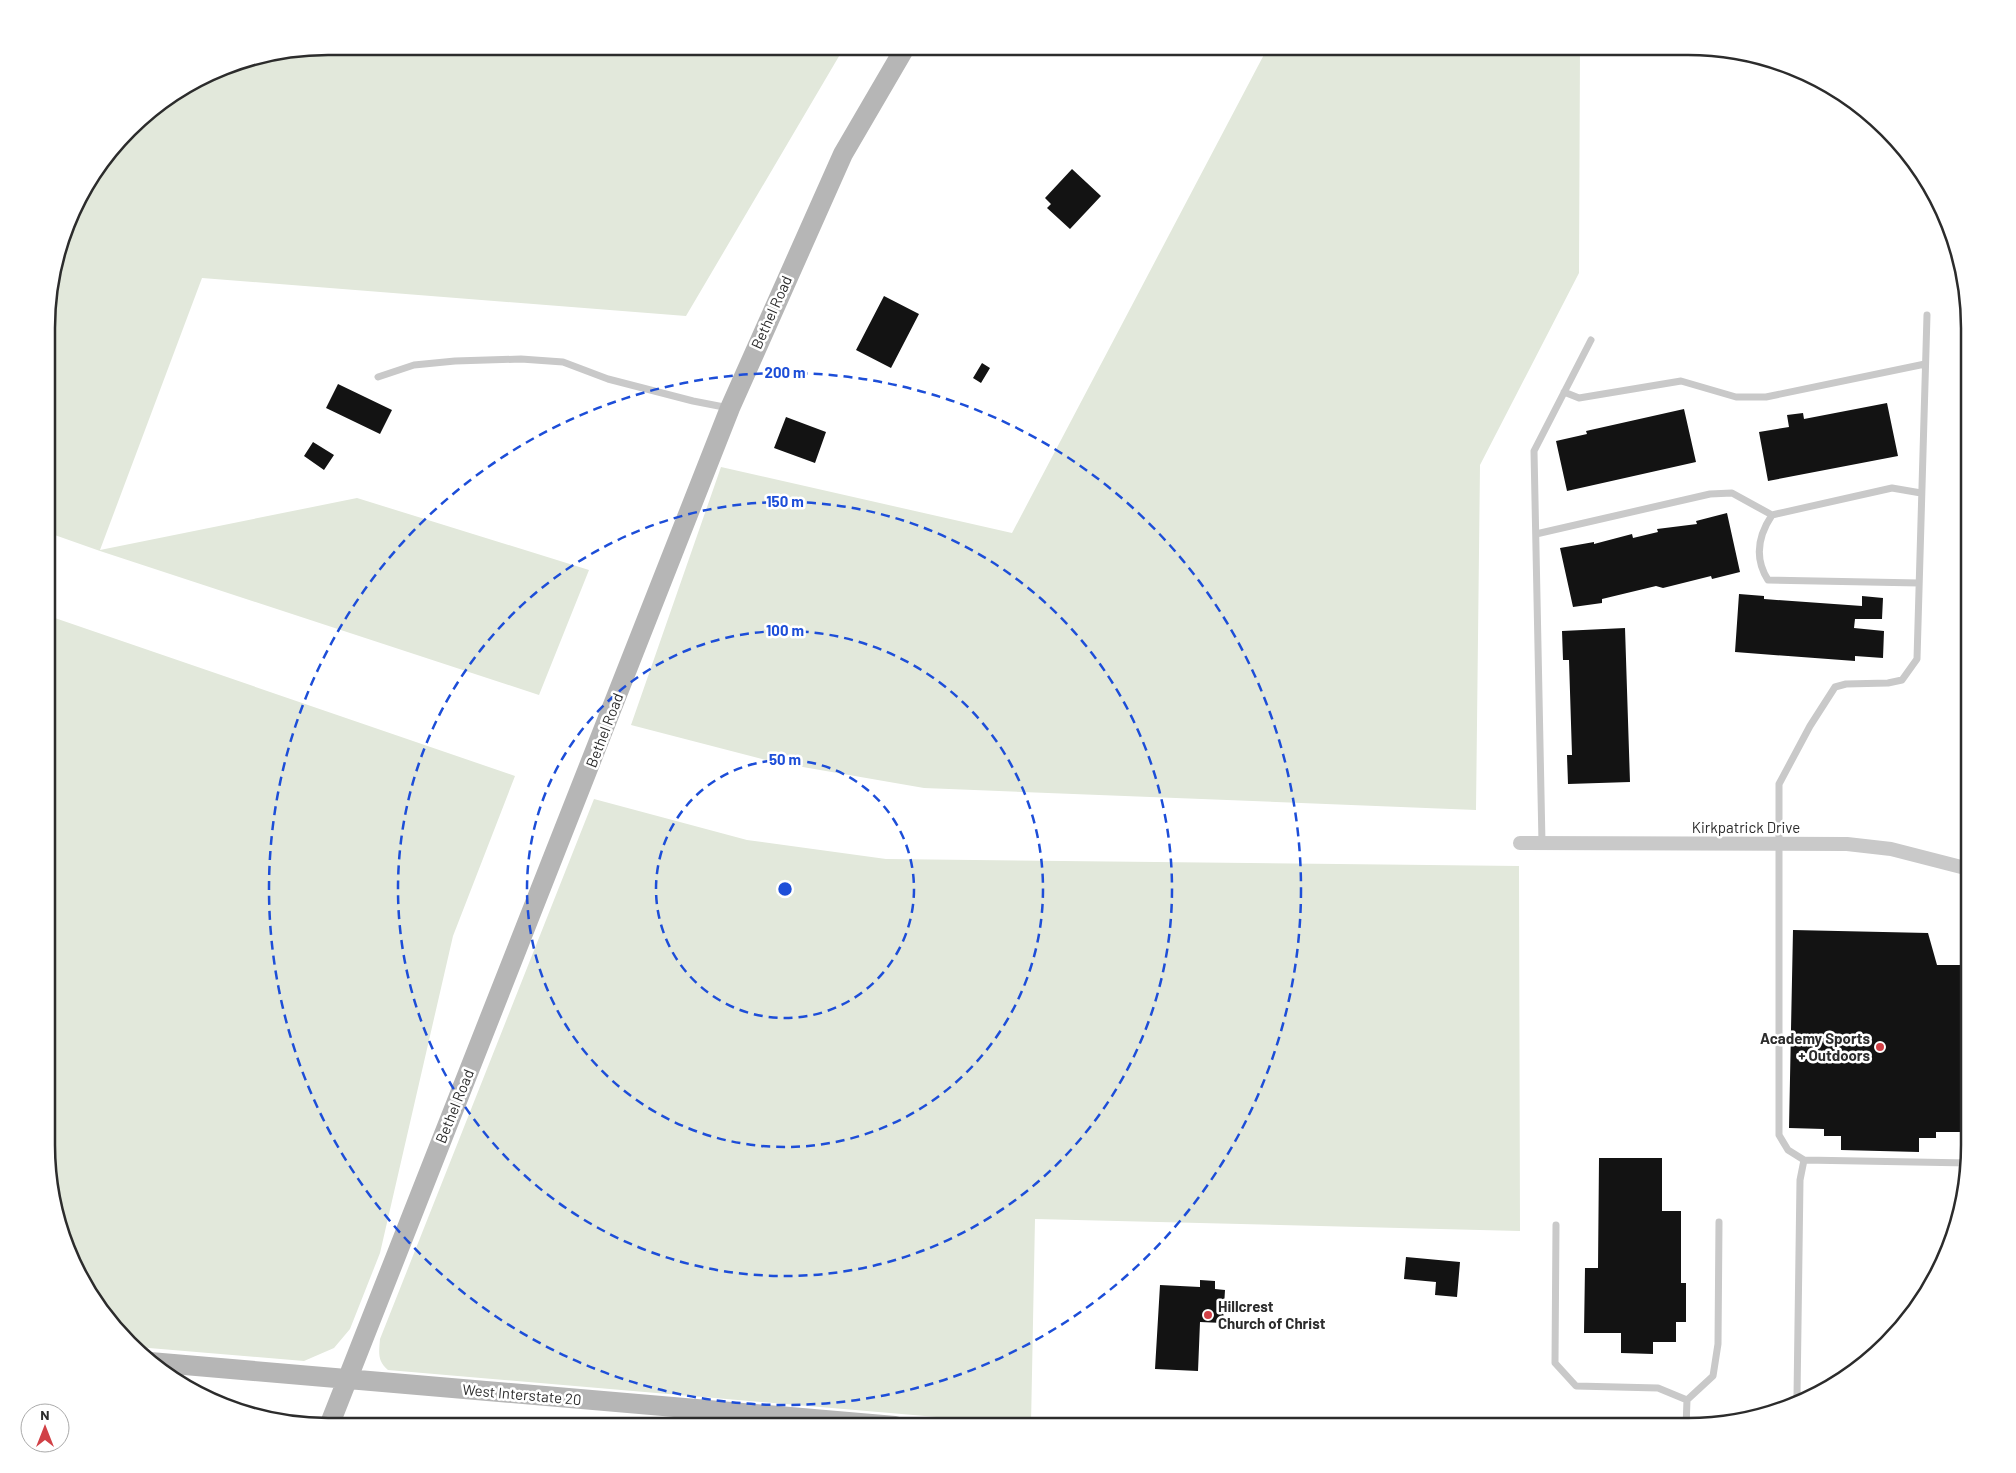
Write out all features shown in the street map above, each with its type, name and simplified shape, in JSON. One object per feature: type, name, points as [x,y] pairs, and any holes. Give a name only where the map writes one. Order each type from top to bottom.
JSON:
[{"type":"main road","name":"Bethel Road","points":[[332,1418],[730,408],[843,154],[901,55]]},
{"type":"main road","name":"West Interstate 20","points":[[164,1363],[804,1418]]},
{"type":"street","name":"Kirkpatrick Drive","points":[[1520,843],[1856,845],[1890,849],[1961,867]]},
{"type":"lane","points":[[1927,315],[1917,658],[1902,680],[1888,683],[1846,684],[1835,687],[1810,726],[1779,784],[1777,844],[1779,1135],[1788,1150],[1804,1160],[1960,1163]]},
{"type":"lane","points":[[1542,843],[1534,451],[1592,340]]},
{"type":"lane","points":[[378,377],[414,365],[454,361],[521,359],[563,362],[608,379],[693,401],[730,408]]},
{"type":"lane","points":[[1564,392],[1579,398],[1681,381],[1736,397],[1766,397],[1925,364]]},
{"type":"lane","points":[[1536,534],[1710,494],[1732,493],[1772,515],[1892,488],[1922,493]]},
{"type":"lane","points":[[1772,515],[1762,530],[1758,550],[1761,569],[1768,580],[1919,583]]},
{"type":"lane","points":[[1797,1395],[1800,1190],[1804,1160]]},
{"type":"lane","points":[[1686,1418],[1687,1400],[1713,1376],[1718,1344],[1719,1222]]},
{"type":"lane","points":[[1556,1225],[1556,1363],[1576,1386],[1658,1388],[1687,1400]]},
{"type":"shaded area","points":[[328,55],[840,55],[686,316],[202,278],[100,550],[357,498],[589,570],[539,695],[100,551],[55,535],[55,328],[60,274],[69,240],[76,223],[101,176],[135,135],[176,101],[207,83],[240,69],[292,57]]},
{"type":"shaded area","points":[[1264,55],[1580,55],[1579,273],[1480,465],[1476,810],[924,788],[774,762],[631,725],[721,467],[1012,533]]},
{"type":"shaded area","points":[[55,618],[515,776],[453,936],[380,1253],[350,1329],[334,1348],[304,1361],[146,1348],[123,1325],[101,1297],[83,1266],[69,1233],[57,1181],[55,1145]]},
{"type":"shaded area","points":[[594,799],[747,840],[886,859],[1519,866],[1520,1231],[1035,1219],[1031,1418],[949,1418],[388,1370],[380,1360],[380,1339]]},
{"type":"building","points":[[1072,169],[1101,196],[1070,229],[1047,208],[1051,204],[1045,198]]},
{"type":"building","points":[[884,296],[919,314],[891,368],[856,350]]},
{"type":"building","points":[[982,363],[990,368],[981,383],[973,378]]},
{"type":"building","points":[[338,384],[392,410],[380,434],[326,408]]},
{"type":"building","points":[[1887,403],[1898,456],[1768,481],[1759,432],[1789,427],[1787,415],[1803,413],[1804,419]]},
{"type":"building","points":[[1684,409],[1696,462],[1567,491],[1556,441],[1587,434],[1586,431]]},
{"type":"building","points":[[786,417],[826,432],[815,463],[774,448]]},
{"type":"building","points":[[313,442],[334,455],[324,470],[304,456]]},
{"type":"building","points":[[1727,513],[1740,572],[1712,579],[1711,576],[1663,588],[1656,586],[1602,599],[1602,603],[1573,607],[1560,548],[1594,542],[1594,544],[1632,534],[1633,538],[1658,532],[1657,529],[1697,524],[1696,521]]},
{"type":"building","points":[[1739,594],[1764,596],[1764,599],[1862,606],[1862,596],[1883,598],[1882,619],[1855,619],[1854,628],[1884,631],[1883,658],[1855,656],[1855,661],[1735,652]]},
{"type":"building","points":[[1625,628],[1630,782],[1568,784],[1567,755],[1572,755],[1569,660],[1563,660],[1562,631]]},
{"type":"building","name":"Academy Sports + Outdoors","points":[[1793,930],[1928,933],[1937,965],[1961,965],[1961,1132],[1936,1132],[1936,1138],[1919,1138],[1919,1152],[1841,1150],[1841,1136],[1824,1136],[1824,1129],[1789,1128]]},
{"type":"building","points":[[1599,1158],[1662,1158],[1662,1211],[1681,1211],[1681,1283],[1686,1283],[1686,1322],[1676,1322],[1676,1342],[1653,1342],[1653,1354],[1621,1353],[1621,1333],[1584,1333],[1585,1268],[1598,1268]]},
{"type":"building","points":[[1406,1257],[1460,1262],[1457,1297],[1435,1295],[1436,1282],[1404,1279]]},
{"type":"building","points":[[1200,1280],[1215,1281],[1215,1289],[1225,1290],[1223,1323],[1200,1322],[1198,1371],[1155,1369],[1160,1285],[1200,1287]]},
{"type":"place","name":"Academy Sports + Outdoors","points":[[1880,1047]]},
{"type":"place","name":"Hillcrest Church of Christ","points":[[1208,1315]]}]
